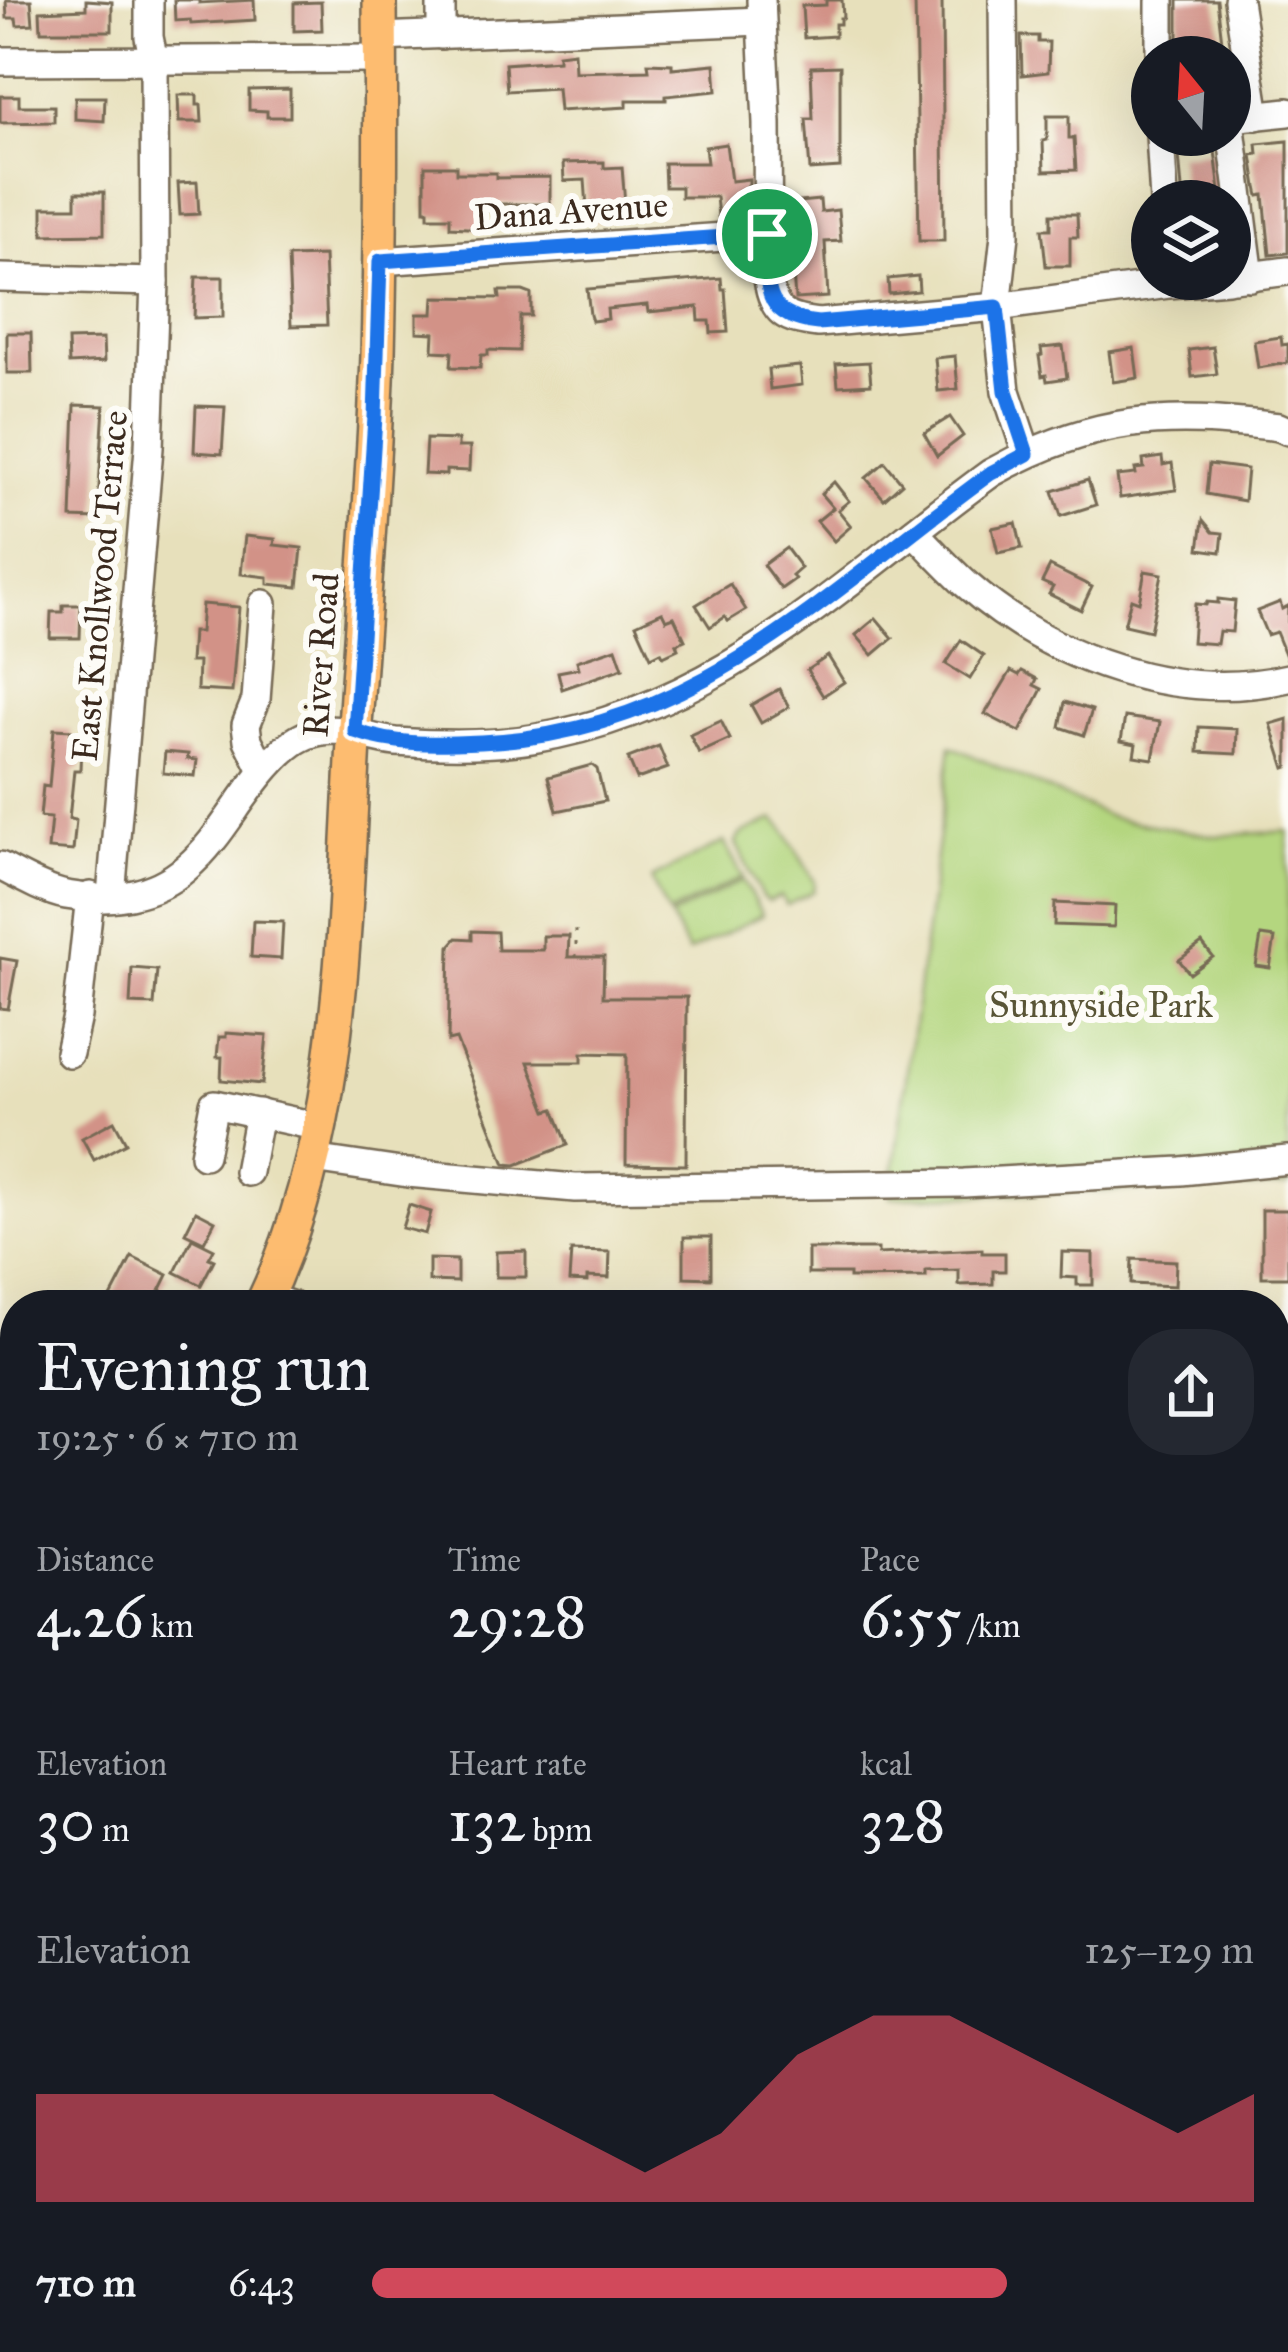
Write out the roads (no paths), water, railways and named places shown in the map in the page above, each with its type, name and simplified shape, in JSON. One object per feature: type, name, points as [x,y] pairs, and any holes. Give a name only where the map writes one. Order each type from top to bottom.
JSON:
[{"type":"main road","name":"River Road","points":[[276,1290],[317,1143],[334,1028],[347,871],[375,417],[380,0]]},
{"type":"street","name":"East Knollwood Terrace","points":[[69,1053],[100,896],[149,448],[154,61],[149,0]]},
{"type":"street","points":[[441,0],[441,35]]},
{"type":"street","points":[[1003,0],[1005,236],[997,307],[1006,391],[1027,454]]},
{"type":"street","points":[[1238,0],[1238,36]]},
{"type":"street","points":[[1160,1],[1160,36]]},
{"type":"street","points":[[0,61],[154,61],[380,48],[441,35],[761,11],[770,296],[779,312],[793,320],[818,323],[997,307],[1131,287]]},
{"type":"street","points":[[1251,117],[1288,112]]},
{"type":"street","name":"Dana Avenue","points":[[380,261],[767,234]]},
{"type":"street","points":[[1251,276],[1288,272]]},
{"type":"street","points":[[0,278],[154,282]]},
{"type":"street","points":[[0,866],[64,895],[149,892],[205,850],[263,770],[302,736],[338,729],[389,742],[530,740],[633,712],[709,679],[755,651],[991,473],[1027,454],[1094,430],[1156,418],[1285,425]]},
{"type":"street","points":[[914,532],[997,608],[1061,646],[1105,665],[1210,686],[1288,678]]},
{"type":"street","points":[[263,604],[256,700],[246,725],[263,770]]},
{"type":"street","points":[[204,1155],[214,1104],[259,1113],[317,1143],[408,1173],[575,1188],[964,1183],[1288,1160]]},
{"type":"street","points":[[248,1172],[259,1113]]},
{"type":"park label","name":"Sunnyside Park","points":[[1101,1005]]}]
